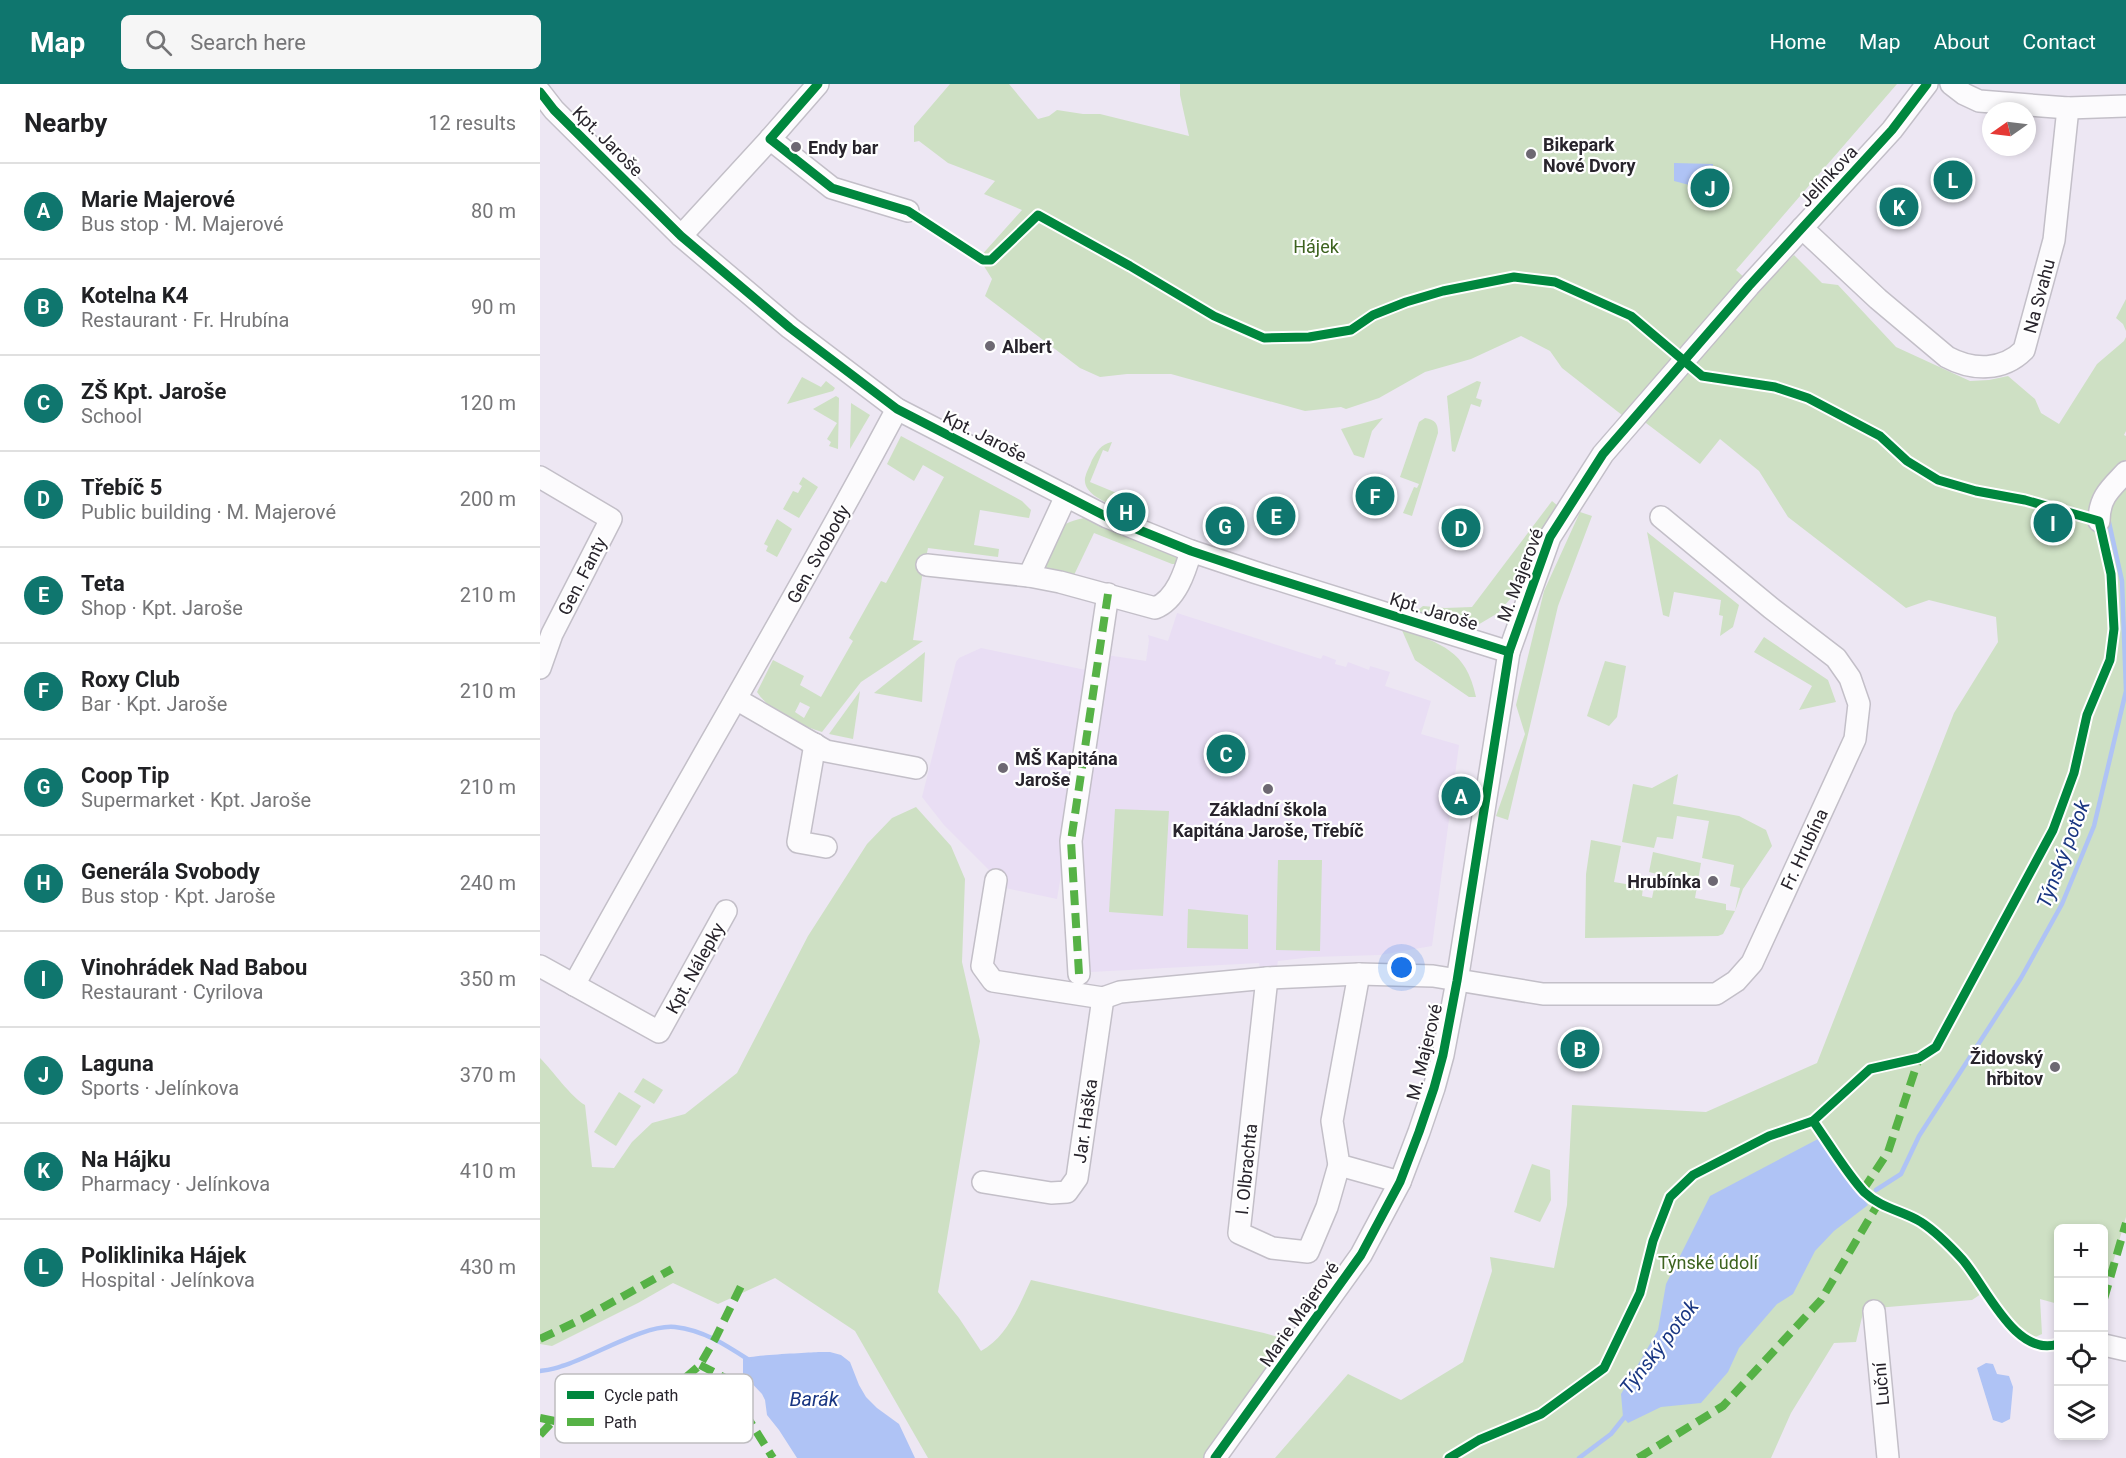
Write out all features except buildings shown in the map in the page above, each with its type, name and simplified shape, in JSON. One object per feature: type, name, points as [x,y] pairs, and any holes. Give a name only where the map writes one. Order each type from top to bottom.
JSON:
[{"type":"street","points":[[681,236],[770,140],[818,84]]},
{"type":"street","name":"Jelínkova","points":[[1749,286],[1892,130],[1927,84]]},
{"type":"street","points":[[1951,84],[1964,94],[1979,101],[2068,108],[2126,106]]},
{"type":"street","name":"Kpt. Jaroše","points":[[540,92],[547,114],[681,236],[790,328],[897,409],[1107,517],[1191,551],[1509,652]]},
{"type":"street","name":"Na Svahu","points":[[1802,228],[1878,299],[1947,357],[1959,364],[1998,367],[2014,360],[2024,350],[2054,240],[2068,108]]},
{"type":"street","points":[[770,140],[832,188],[908,211]]},
{"type":"street","name":"M. Majerové","points":[[1400,1182],[1434,1088],[1457,981],[1509,652],[1550,537],[1587,477],[1625,429],[1749,286]]},
{"type":"street","name":"Gen. Svobody","points":[[574,985],[652,842],[810,571],[897,409]]},
{"type":"street","points":[[2099,521],[2099,507],[2102,499],[2126,472]]},
{"type":"street","name":"Gen. Fanty","points":[[540,477],[611,519],[552,634],[540,668]]},
{"type":"street","points":[[1029,576],[1066,496]]},
{"type":"street","name":"Fr. Hrubína","points":[[1457,981],[1543,993],[1716,994],[1736,981],[1752,963],[1814,825],[1848,757],[1855,739],[1859,704],[1850,678],[1836,658],[1771,608],[1661,517]]},
{"type":"street","points":[[927,565],[1029,576],[1108,594],[1155,609],[1164,605],[1173,594],[1191,551]]},
{"type":"street","points":[[1079,974],[1071,841],[1108,594]]},
{"type":"street","points":[[736,699],[826,751],[916,768]]},
{"type":"street","points":[[815,744],[798,842],[826,847]]},
{"type":"street","points":[[996,880],[982,966],[993,981],[1103,998],[1120,992],[1267,978],[1359,974],[1433,976],[1457,981]]},
{"type":"street","name":"Kpt. Nálepky","points":[[540,966],[659,1032],[726,911]]},
{"type":"street","points":[[1359,974],[1332,1121],[1339,1165],[1400,1182]]},
{"type":"street","name":"I. Olbrachta","points":[[1267,978],[1239,1233],[1272,1248],[1308,1252],[1327,1207],[1339,1165]]},
{"type":"street","name":"Jar. Haška","points":[[983,1182],[1051,1193],[1067,1192],[1077,1178],[1103,998]]},
{"type":"street","name":"Marie Majerové","points":[[1215,1458],[1361,1255],[1400,1182]]},
{"type":"street","name":"Luční","points":[[1874,1311],[1888,1458]]},
{"type":"street","points":[[2108,1346],[2126,1350]]},
{"type":"shaded area","name":"Základní škola Kapitána Jaroše, Třebíč","points":[[1177,613],[1321,659],[1323,655],[1336,660],[1335,664],[1346,667],[1348,662],[1369,670],[1370,666],[1390,672],[1385,686],[1431,701],[1421,734],[1459,745],[1432,946],[1380,955],[1312,957],[1278,961],[1277,966],[1260,968],[1259,963],[1084,974],[1075,833],[1100,654],[1146,661],[1148,635],[1168,641]]},
{"type":"shaded area","name":"MŠ Kapitána Jaroše","points":[[981,648],[1095,672],[1057,899],[1001,887],[994,875],[944,825],[922,797],[956,662],[959,658]]},
{"type":"green space","points":[[950,84],[1009,84],[1038,119],[1049,116],[1057,110],[1100,114],[1189,136],[1180,95],[1180,84],[1897,84],[1736,270],[1758,290],[1794,255],[1822,283],[1838,285],[1896,347],[1970,381],[2008,376],[2035,399],[2041,413],[2059,424],[2097,364],[2126,337],[2126,431],[2124,435],[2126,436],[2126,1217],[2108,1280],[2108,1224],[2054,1224],[2054,1303],[2040,1299],[2042,1334],[2029,1340],[1987,1290],[1972,1300],[1864,1309],[1856,1342],[1834,1343],[1791,1413],[1771,1458],[1275,1458],[1348,1374],[1401,1400],[1463,1362],[1492,1271],[1490,1257],[1554,1268],[1567,1205],[1572,1105],[1706,1112],[1817,1063],[1954,713],[1998,642],[1996,617],[1929,600],[1906,608],[1788,517],[1759,471],[1720,439],[1700,464],[1642,420],[1636,426],[1562,368],[1550,351],[1521,336],[1471,359],[1425,372],[1379,398],[1346,409],[1341,407],[1305,411],[1171,374],[1127,374],[1100,377],[1080,368],[985,296],[992,279],[979,258],[1022,210],[984,194],[995,181],[948,163],[919,141],[914,142],[914,126]]},
{"type":"green space","points":[[2126,299],[2126,331],[2123,324],[2116,318]]},
{"type":"green space","points":[[802,377],[821,387],[826,381],[835,388],[833,391],[787,404]]},
{"type":"green space","points":[[1477,381],[1481,382],[1476,398],[1482,400],[1480,407],[1471,404],[1455,452],[1452,451],[1447,396]]},
{"type":"green space","points":[[836,396],[839,398],[838,449],[829,446],[831,442],[827,439],[837,423],[813,409]]},
{"type":"green space","points":[[851,403],[870,415],[850,449]]},
{"type":"green space","points":[[1383,418],[1372,431],[1364,458],[1354,455],[1341,429]]},
{"type":"green space","points":[[1425,418],[1435,422],[1438,433],[1412,516],[1403,513],[1414,487],[1417,488],[1419,484],[1400,477],[1419,422]]},
{"type":"green space","points":[[901,436],[1022,501],[1031,510],[1029,518],[980,510],[974,545],[999,549],[998,557],[928,548],[913,640],[923,641],[861,682],[822,732],[795,722],[777,712],[757,692],[773,660],[804,676],[800,685],[821,697],[853,641],[849,638],[881,581],[886,583],[944,477],[923,465],[914,481],[887,464]],"holes":[[[800,702],[810,707],[804,718],[795,712]]]},
{"type":"green space","points":[[1112,442],[1108,452],[1103,450],[1090,482],[1136,501],[1136,513],[1096,497],[1086,485],[1085,478],[1092,460],[1102,446]]},
{"type":"green space","points":[[803,477],[818,487],[799,518],[783,509],[793,491],[798,493]]},
{"type":"green space","points":[[1552,501],[1558,506],[1528,559],[1511,598],[1498,613],[1476,626],[1463,628],[1415,612],[1423,606],[1472,607]]},
{"type":"green space","points":[[1580,512],[1592,516],[1558,606],[1508,820],[1496,816],[1525,734],[1516,705],[1544,591]]},
{"type":"green space","points":[[1084,518],[1182,558],[1177,564],[1172,564],[1094,533],[1074,575],[1051,576],[1044,566],[1056,534],[1066,524]]},
{"type":"green space","points":[[777,519],[792,529],[777,557],[766,551],[768,546],[764,544]]},
{"type":"green space","points":[[1647,532],[1739,605],[1733,627],[1720,636],[1723,616],[1719,615],[1721,600],[1674,592],[1669,617],[1663,615]]},
{"type":"green space","points":[[1401,628],[1450,651],[1466,668],[1476,697],[1469,697],[1415,660]]},
{"type":"green space","points":[[1764,637],[1828,680],[1836,702],[1799,710],[1812,686],[1754,652]]},
{"type":"green space","points":[[925,652],[922,702],[874,693]]},
{"type":"green space","points":[[1605,661],[1626,666],[1617,717],[1609,726],[1587,716]]},
{"type":"green space","points":[[860,691],[853,739],[829,734]]},
{"type":"green space","points":[[1678,774],[1673,804],[1739,816],[1766,830],[1772,846],[1743,889],[1735,911],[1740,888],[1730,886],[1734,865],[1702,858],[1709,821],[1677,816],[1673,839],[1657,837],[1654,848],[1622,842],[1633,784],[1652,788]]},
{"type":"green space","points":[[916,807],[951,846],[965,879],[962,962],[980,1041],[938,1292],[981,1351],[998,1338],[1005,1329],[1031,1280],[1264,1333],[1298,1345],[1215,1458],[928,1458],[855,1331],[775,1278],[718,1304],[673,1283],[552,1346],[540,1344],[540,1058],[568,1090],[585,1105],[592,1167],[614,1168],[632,1142],[652,1123],[685,1114],[737,1073],[808,936],[867,844],[892,818]]},
{"type":"green space","points":[[1115,809],[1169,811],[1163,916],[1109,912]]},
{"type":"green space","points":[[1591,840],[1621,846],[1614,882],[1643,887],[1642,896],[1652,898],[1657,874],[1649,872],[1653,852],[1701,863],[1695,898],[1726,904],[1726,910],[1735,911],[1723,934],[1718,936],[1585,938],[1586,874]]},
{"type":"green space","points":[[1278,860],[1322,860],[1320,951],[1276,950]]},
{"type":"green space","points":[[1188,909],[1248,915],[1248,949],[1187,948]]},
{"type":"green space","points":[[643,1078],[663,1090],[654,1104],[634,1092]]},
{"type":"green space","points":[[619,1092],[641,1106],[616,1146],[594,1132]]},
{"type":"green space","points":[[1532,1164],[1550,1170],[1551,1200],[1540,1222],[1514,1212]]},
{"type":"water","points":[[1674,163],[1713,164],[1712,191],[1674,181]]},
{"type":"water","points":[[1818,1139],[1868,1205],[1834,1231],[1815,1251],[1793,1294],[1777,1304],[1739,1348],[1728,1372],[1701,1403],[1661,1407],[1628,1423],[1623,1417],[1621,1394],[1658,1330],[1666,1284],[1710,1196]]},
{"type":"water","name":"Barák","points":[[830,1352],[841,1355],[850,1362],[866,1397],[899,1424],[915,1458],[797,1458],[767,1415],[765,1400],[753,1385],[753,1374],[743,1374],[743,1359],[766,1355]]},
{"type":"water","points":[[1986,1363],[1993,1364],[1997,1374],[2009,1376],[2013,1387],[2010,1419],[2002,1423],[1993,1420],[1977,1368]]},
{"type":"waterway","name":"Týnský potok","points":[[1876,1190],[1901,1174],[1919,1136],[2021,978],[2062,904],[2094,826],[2126,691],[2122,581],[2108,518]]},
{"type":"waterway","points":[[540,1371],[574,1362],[634,1336],[663,1327],[695,1331],[749,1360]]},
{"type":"waterway","name":"Týnský potok","points":[[1579,1458],[1611,1434],[1627,1414]]},
{"type":"marked path","points":[[1079,974],[1071,841],[1108,594]]},
{"type":"marked path","points":[[1863,1190],[1888,1152],[1919,1058]]},
{"type":"marked path","points":[[1638,1458],[1723,1406],[1821,1300],[1878,1204],[1875,1201]]},
{"type":"marked path","points":[[2108,1285],[2126,1223]]},
{"type":"marked path","points":[[540,1339],[582,1319],[672,1269]]},
{"type":"marked path","points":[[690,1374],[700,1365],[741,1286]]},
{"type":"marked path","points":[[700,1365],[717,1374]]},
{"type":"marked path","points":[[540,1418],[555,1421]]},
{"type":"marked path","points":[[540,1435],[553,1421]]},
{"type":"marked path","points":[[753,1426],[773,1458]]},
{"type":"cycle path","points":[[818,84],[770,139],[832,188],[908,211],[983,260],[991,260],[1038,215],[1214,316],[1264,338],[1309,337],[1351,330],[1373,315],[1406,302],[1443,291],[1514,277],[1555,282],[1631,316],[1702,376],[1775,387],[1808,398],[1880,436],[1907,461],[1938,480],[1976,491],[2025,500],[2099,521],[2111,574],[2114,629],[2110,660],[2087,715],[2074,773],[2053,830],[1936,1047],[1919,1058],[1870,1069],[1813,1121],[1769,1136],[1693,1175],[1670,1197],[1653,1241],[1640,1293],[1604,1368],[1541,1414],[1479,1440],[1449,1458]]},
{"type":"cycle path","points":[[1215,1458],[1361,1255],[1400,1182],[1419,1132],[1443,1055],[1457,981],[1509,652],[1550,537],[1603,454],[1749,286],[1892,130],[1927,84]]},
{"type":"cycle path","points":[[540,92],[554,110],[681,236],[790,328],[897,409],[1107,517],[1191,551],[1509,652]]},
{"type":"cycle path","points":[[1813,1121],[1864,1192],[1885,1206],[1921,1222],[1942,1239],[1962,1259],[2003,1317],[2015,1330],[2028,1340],[2043,1345],[2054,1344]]},
{"type":"place","name":"Endy bar","points":[[796,147]]},
{"type":"place","name":"Bikepark Nové Dvory","points":[[1531,154]]},
{"type":"place","name":"Poliklinika Hájek","points":[[1953,180]]},
{"type":"place","name":"Laguna","points":[[1710,188]]},
{"type":"place","name":"Na Hájku","points":[[1899,207]]},
{"type":"place","name":"Albert","points":[[990,346]]},
{"type":"place","name":"Roxy Club","points":[[1375,496]]},
{"type":"place","name":"Generála Svobody","points":[[1126,512]]},
{"type":"place","name":"Teta","points":[[1276,516]]},
{"type":"place","name":"Vinohrádek Nad Babou","points":[[2053,523]]},
{"type":"place","name":"Coop Tip","points":[[1225,526]]},
{"type":"place","name":"Třebíč 5","points":[[1461,528]]},
{"type":"place","name":"ZŠ Kpt. Jaroše","points":[[1226,754]]},
{"type":"place","name":"MŠ Kapitána Jaroše","points":[[1003,768]]},
{"type":"place","name":"Základní škola Kapitána Jaroše, Třebíč","points":[[1268,789]]},
{"type":"place","name":"Marie Majerové","points":[[1461,796]]},
{"type":"place","name":"Hrubínka","points":[[1713,881]]},
{"type":"place","name":"Kotelna K4","points":[[1580,1049]]},
{"type":"place","name":"Židovský hřbitov","points":[[2055,1067]]},
{"type":"park label","name":"Hájek","points":[[1316,246]]},
{"type":"park label","name":"Týnské údolí","points":[[1708,1262]]}]
